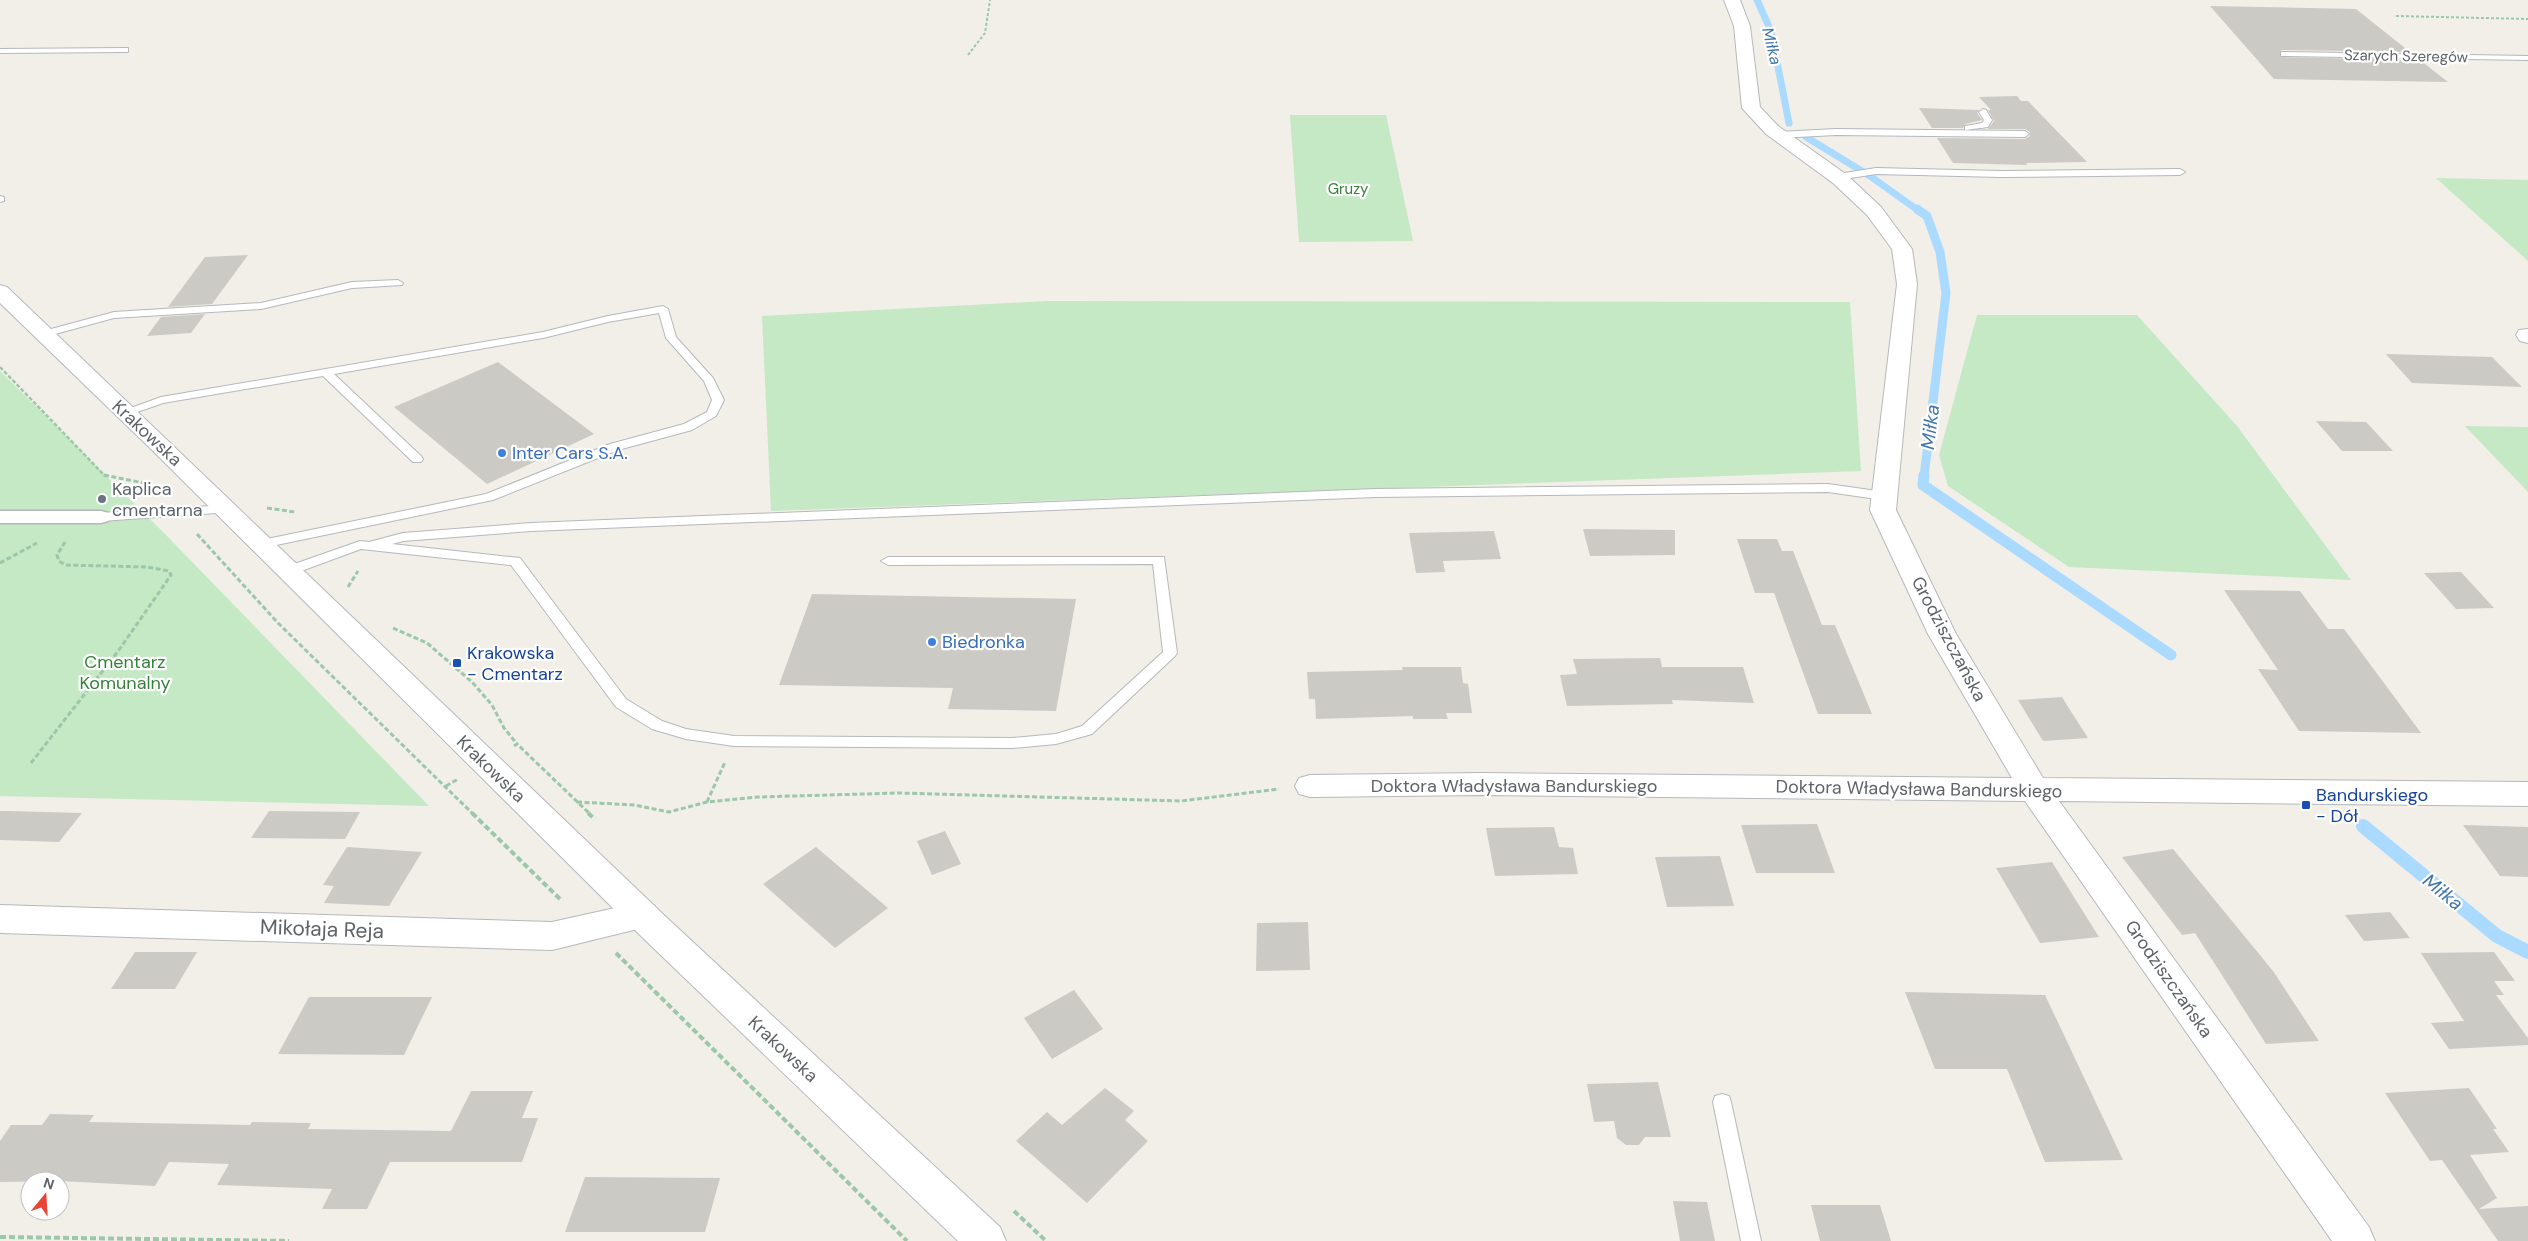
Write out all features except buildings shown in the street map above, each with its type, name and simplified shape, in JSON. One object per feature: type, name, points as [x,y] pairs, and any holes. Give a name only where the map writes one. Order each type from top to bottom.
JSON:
[{"type":"street","name":"Grodziszczańska","points":[[1732,0],[1742,26],[1752,108],[1775,132],[1838,177],[1874,211],[1902,249],[1907,284],[1883,510],[1942,634],[2035,790],[2355,1241]]},
{"type":"street","name":"Krakowska","points":[[0,291],[227,509],[288,571],[642,915],[986,1241]]},
{"type":"street","points":[[0,517],[102,517]]},
{"type":"street","name":"Doktora Władysława Bandurskiego","points":[[1310,786],[1482,784],[2528,794]]},
{"type":"street","name":"Mikołaja Reja","points":[[0,919],[552,936],[642,915]]},
{"type":"lane","points":[[0,51],[125,50]]},
{"type":"lane","name":"Szarych Szeregów","points":[[2284,54],[2528,58]]},
{"type":"lane","points":[[1775,132],[1826,126],[1963,129],[1985,125],[1988,120],[1983,112]]},
{"type":"lane","points":[[1775,132],[2025,134]]},
{"type":"lane","points":[[1838,177],[1876,171],[2001,174],[2180,172]]},
{"type":"lane","points":[[44,334],[114,315],[261,306],[352,285],[398,283]]},
{"type":"lane","points":[[126,412],[161,400],[543,335],[608,319],[663,309],[671,338],[709,380],[718,400],[712,414],[688,427],[614,447],[489,496],[262,544]]},
{"type":"lane","points":[[324,371],[417,459]]},
{"type":"lane","points":[[369,546],[403,537],[531,527],[1375,493],[1828,488],[1884,496]]},
{"type":"lane","points":[[102,517],[227,509]]},
{"type":"lane","points":[[288,571],[360,545],[515,561],[621,703],[637,715],[664,727],[686,734],[734,741],[1012,744],[1056,738],[1087,730],[1170,652],[1159,560],[888,561]]},
{"type":"lane","points":[[1722,1102],[1752,1241]]},
{"type":"path","points":[[968,55],[985,33],[990,0]]},
{"type":"path","points":[[2396,16],[2528,19]]},
{"type":"path","points":[[0,367],[106,477],[144,483],[166,499],[278,623],[573,912],[606,923],[613,950],[907,1241]]},
{"type":"path","points":[[264,507],[292,512],[316,508],[334,529]]},
{"type":"path","points":[[31,763],[119,650],[172,575],[169,571],[147,567],[65,564],[59,561],[57,555],[79,517]]},
{"type":"path","points":[[349,591],[352,578],[370,562],[350,549]]},
{"type":"path","points":[[388,626],[427,643],[472,682],[492,705],[504,728],[517,744]]},
{"type":"path","points":[[707,802],[734,741]]},
{"type":"path","points":[[446,786],[461,777]]},
{"type":"path","points":[[577,802],[634,805],[669,812],[707,802],[758,797],[899,794],[1181,801],[1310,786]]},
{"type":"path","points":[[0,1237],[290,1241]]},
{"type":"green space","name":"Gruzy","points":[[1290,115],[1386,115],[1413,241],[1299,242]]},
{"type":"green space","points":[[2436,178],[2528,180],[2528,261]]},
{"type":"green space","points":[[1048,301],[1850,302],[1861,471],[771,511],[762,316]]},
{"type":"green space","points":[[1977,315],[2137,315],[2237,426],[2351,580],[2069,567],[1948,486],[1939,455]]},
{"type":"green space","name":"Cmentarz Komunalny","points":[[0,371],[166,535],[429,806],[0,796]]},
{"type":"green space","points":[[2465,426],[2528,427],[2528,492]]},
{"type":"waterway","name":"Miłka","points":[[1757,0],[1771,31],[1789,123]]},
{"type":"waterway","name":"Miłka","points":[[1806,137],[1870,176],[1919,211]]},
{"type":"waterway","name":"Miłka","points":[[1917,209],[1927,216],[1940,252],[1946,293],[1924,477]]},
{"type":"waterway","name":"Miłka","points":[[1924,475],[1923,485],[2171,655]]},
{"type":"waterway","name":"Miłka","points":[[2363,826],[2497,936],[2528,952]]},
{"type":"place","name":"Inter Cars S.A.","points":[[502,453]]},
{"type":"place","name":"Kaplica cmentarna","points":[[102,499]]},
{"type":"place","name":"Biedronka","points":[[932,642]]},
{"type":"place","name":"Krakowska - Cmentarz","points":[[457,663]]},
{"type":"place","name":"Bandurskiego - Dół","points":[[2306,805]]}]
